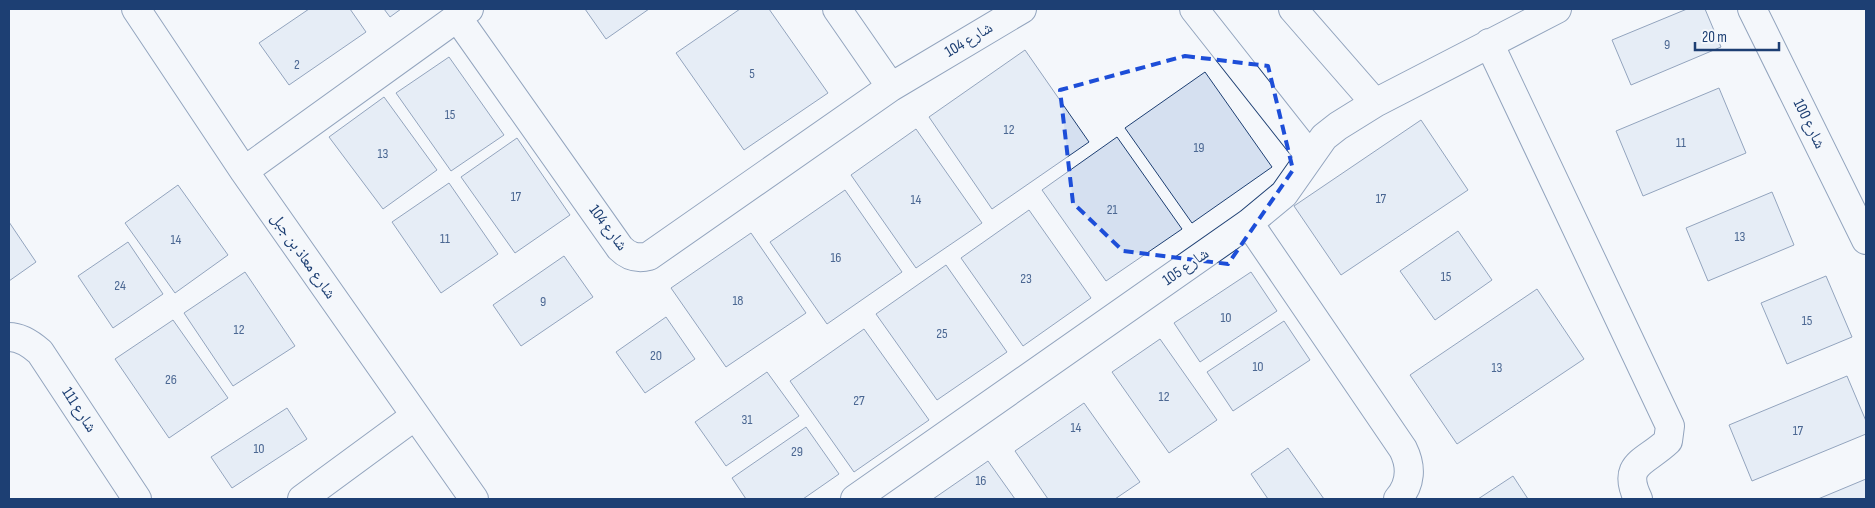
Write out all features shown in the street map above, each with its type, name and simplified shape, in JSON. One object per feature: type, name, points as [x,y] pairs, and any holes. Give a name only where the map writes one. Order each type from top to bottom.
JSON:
[{"type":"street","name":"شارع معاذ بن جبل","points":[[136,9],[244,171],[474,499]]},
{"type":"street","points":[[837,9],[891,87]]},
{"type":"street","name":"شارع 104","points":[[244,171],[463,13],[620,248],[630,256],[640,258],[649,256],[891,87],[1022,9]]},
{"type":"street","points":[[1194,9],[1310,156]]},
{"type":"street","points":[[1293,9],[1375,103]]},
{"type":"street","name":"شارع 105","points":[[855,499],[1249,223],[1284,194],[1324,136],[1375,103],[1557,9]]},
{"type":"street","name":"شارع 100","points":[[1752,9],[1866,239]]},
{"type":"street","points":[[1489,43],[1670,426],[1668,441],[1635,469],[1632,474],[1633,489],[1638,499]]},
{"type":"street","points":[[1249,223],[1403,449],[1409,467],[1409,480],[1404,492],[1398,499]]},
{"type":"street","name":"شارع 111","points":[[9,337],[28,342],[40,352],[137,499]]},
{"type":"street","points":[[302,499],[415,416]]},
{"type":"highlighted area","points":[[1185,56],[1268,66],[1293,170],[1228,264],[1123,251],[1073,203],[1060,90]]},
{"type":"building","points":[[309,9],[350,9],[366,32],[289,85],[259,43]]},
{"type":"building","points":[[384,9],[401,9],[390,17]]},
{"type":"building","points":[[585,9],[649,9],[606,39]]},
{"type":"building","points":[[740,9],[769,9],[828,93],[744,150],[676,53]]},
{"type":"building","points":[[1687,9],[1705,9],[1721,47],[1631,85],[1612,40]]},
{"type":"building","points":[[1025,50],[1089,142],[992,209],[929,117]]},
{"type":"building","points":[[449,57],[504,135],[451,171],[396,93]]},
{"type":"building","points":[[1205,72],[1272,167],[1192,223],[1125,128]]},
{"type":"building","points":[[1719,88],[1746,153],[1643,196],[1616,131]]},
{"type":"building","points":[[384,97],[437,170],[383,209],[329,137]]},
{"type":"building","points":[[1421,120],[1468,190],[1341,275],[1294,206]]},
{"type":"building","points":[[916,129],[982,223],[916,268],[851,175]]},
{"type":"building","points":[[1117,137],[1182,229],[1106,281],[1042,190]]},
{"type":"building","points":[[517,138],[570,215],[515,253],[461,177]]},
{"type":"building","points":[[449,183],[498,254],[441,293],[392,222]]},
{"type":"building","points":[[178,185],[228,255],[175,293],[125,223]]},
{"type":"building","points":[[845,190],[902,272],[827,324],[770,242]]},
{"type":"building","points":[[1772,192],[1794,245],[1708,281],[1686,228]]},
{"type":"building","points":[[1029,210],[1091,298],[1023,346],[961,258]]},
{"type":"building","points":[[9,222],[36,262],[9,281]]},
{"type":"building","points":[[1458,231],[1492,280],[1435,320],[1400,271]]},
{"type":"building","points":[[751,233],[806,313],[726,367],[671,288]]},
{"type":"building","points":[[128,242],[163,294],[113,328],[78,276]]},
{"type":"building","points":[[564,256],[593,297],[521,346],[493,305]]},
{"type":"building","points":[[946,265],[1007,352],[937,400],[876,314]]},
{"type":"building","points":[[245,272],[295,346],[233,386],[184,313]]},
{"type":"building","points":[[1251,272],[1277,311],[1200,362],[1174,323]]},
{"type":"building","points":[[1826,276],[1852,337],[1787,364],[1761,303]]},
{"type":"building","points":[[1537,289],[1584,359],[1457,444],[1410,375]]},
{"type":"building","points":[[666,317],[695,359],[645,393],[616,352]]},
{"type":"building","points":[[173,320],[228,398],[169,438],[115,359]]},
{"type":"building","points":[[1284,321],[1310,360],[1233,411],[1207,372]]},
{"type":"building","points":[[864,329],[929,420],[854,472],[790,381]]},
{"type":"building","points":[[1160,339],[1217,420],[1169,453],[1112,372]]},
{"type":"building","points":[[767,372],[799,416],[726,466],[695,422]]},
{"type":"building","points":[[1847,376],[1866,421],[1866,434],[1752,481],[1729,425]]},
{"type":"building","points":[[1084,403],[1140,482],[1115,499],[1048,499],[1015,451]]},
{"type":"building","points":[[287,408],[307,439],[232,488],[211,457]]},
{"type":"building","points":[[806,427],[839,474],[803,499],[746,499],[732,478]]},
{"type":"building","points":[[1288,448],[1324,499],[1268,499],[1251,474]]},
{"type":"building","points":[[988,461],[1015,499],[933,499]]},
{"type":"building","points":[[1513,476],[1528,499],[1478,499]]},
{"type":"building","points":[[1866,479],[1866,499],[1818,499]]}]
